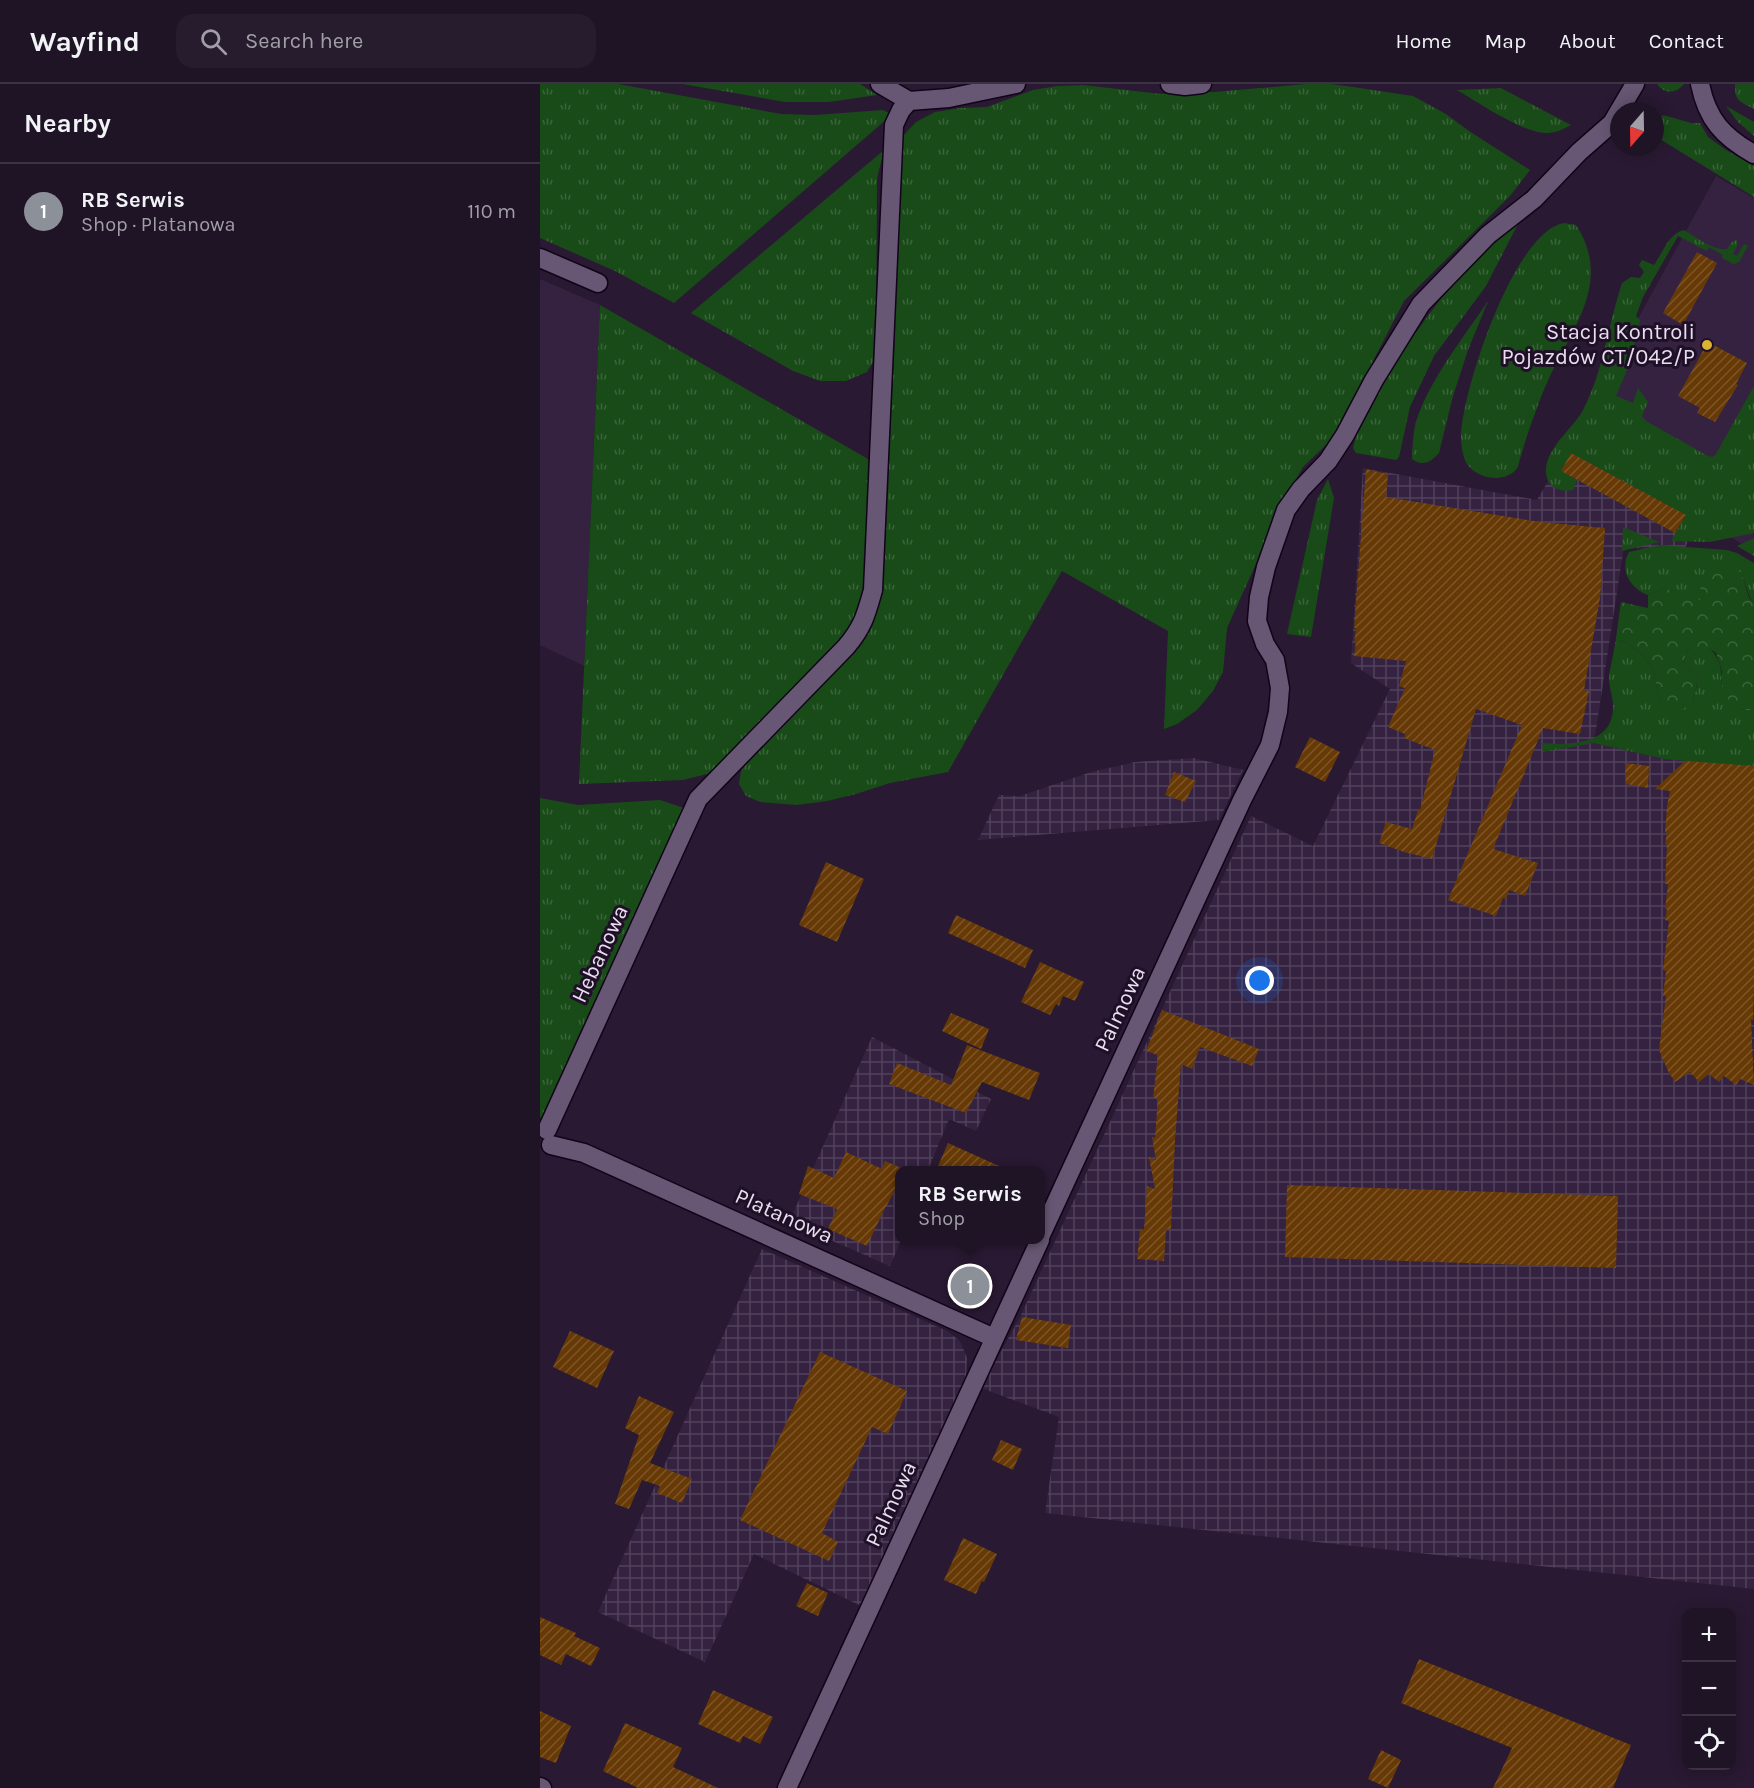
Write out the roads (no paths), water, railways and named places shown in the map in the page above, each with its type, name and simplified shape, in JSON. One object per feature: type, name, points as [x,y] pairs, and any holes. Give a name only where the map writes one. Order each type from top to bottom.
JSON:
[{"type":"street","points":[[880,84],[909,100],[949,98],[1016,84]]},
{"type":"street","points":[[1170,84],[1185,86],[1202,84]]},
{"type":"street","name":"Palmowa","points":[[1624,102],[1635,84]]},
{"type":"street","points":[[1700,84],[1706,107],[1715,122],[1727,135],[1754,154]]},
{"type":"street","name":"Hebanowa","points":[[544,1139],[698,799],[846,647],[859,632],[867,613],[873,590],[894,125],[909,100]]},
{"type":"street","name":"Palmowa","points":[[1045,1227],[1242,800],[1270,745],[1278,712],[1280,688],[1275,660],[1265,644],[1257,621],[1266,567],[1286,510],[1301,489],[1328,461],[1421,304],[1488,235],[1534,199],[1610,125]]},
{"type":"street","points":[[540,258],[598,283]]},
{"type":"street","name":"Platanowa","points":[[544,1139],[584,1153],[994,1338]]},
{"type":"street","name":"Palmowa","points":[[787,1788],[1037,1244]]},
{"type":"place","name":"Stacja Kontroli Pojazdów CT/042/P","points":[[1707,345]]},
{"type":"place","name":"RB Serwis","points":[[970,1286]]}]
